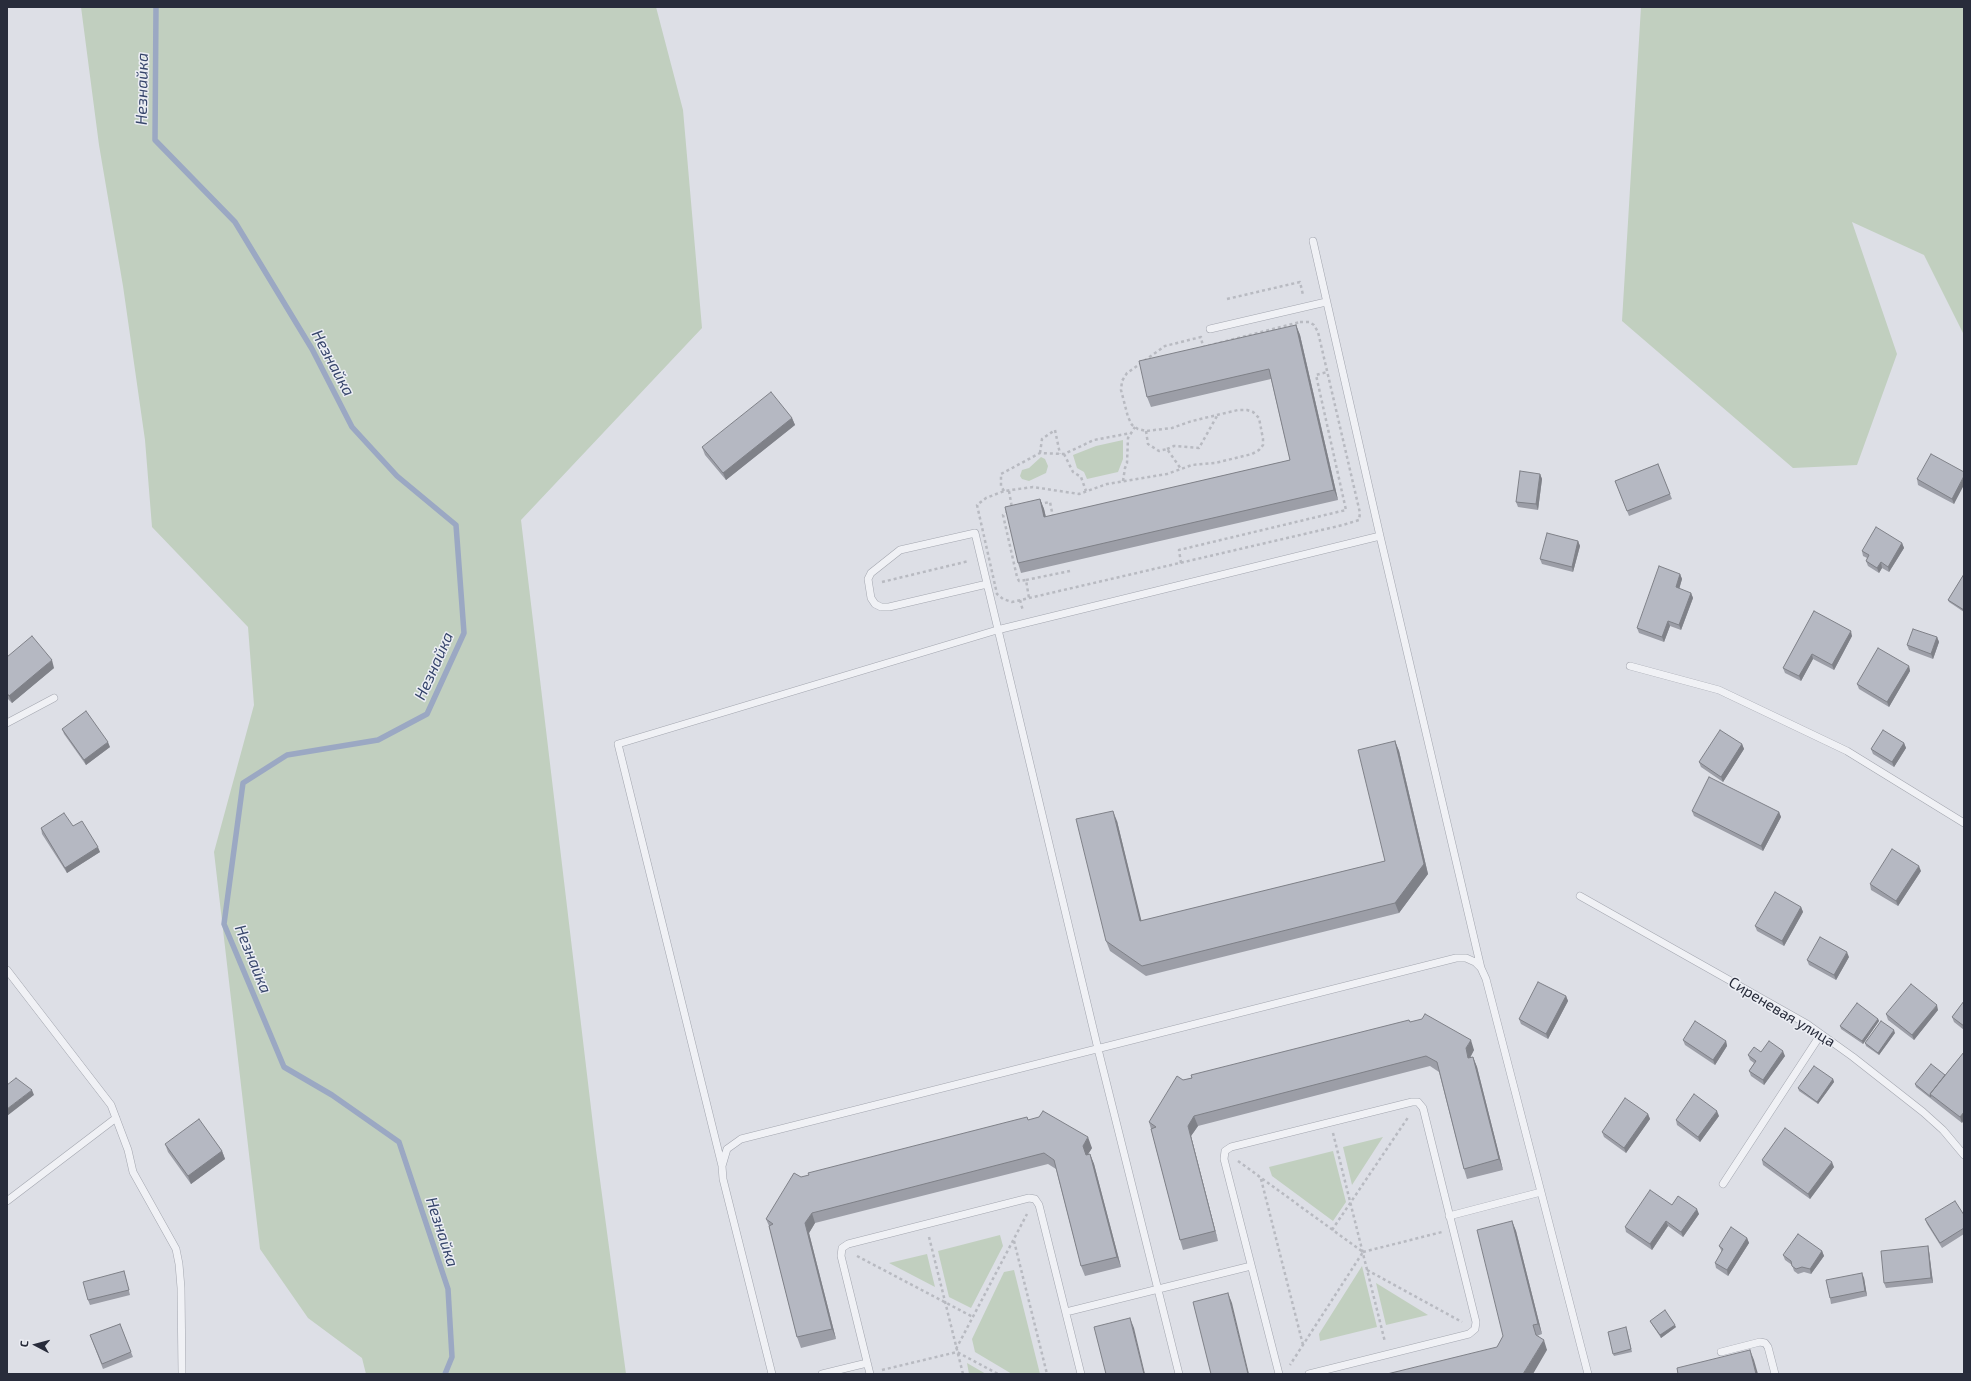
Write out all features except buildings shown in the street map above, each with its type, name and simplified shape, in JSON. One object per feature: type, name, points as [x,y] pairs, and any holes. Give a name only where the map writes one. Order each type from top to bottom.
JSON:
[{"type":"lane","points":[[1312,241],[1481,968],[1486,979],[1588,1374]]},
{"type":"lane","points":[[1210,329],[1326,302]]},
{"type":"lane","points":[[987,584],[889,607],[881,607],[875,604],[871,598],[868,579],[871,573],[900,550],[975,533],[1098,1049],[1179,1374]]},
{"type":"lane","points":[[772,1374],[723,1179],[722,1166],[618,744],[997,630],[1380,536]]},
{"type":"lane","points":[[1630,666],[1719,690],[1847,751],[1964,822]]},
{"type":"lane","points":[[7,723],[54,698]]},
{"type":"lane","name":"Сиреневая улица","points":[[1580,896],[1807,1024],[1853,1056],[1924,1112],[1943,1130],[1964,1155]]},
{"type":"lane","points":[[722,1166],[727,1149],[741,1139],[1456,958],[1466,958],[1475,962],[1481,968]]},
{"type":"lane","points":[[7,970],[111,1105],[133,1172],[176,1249],[181,1288],[182,1374]]},
{"type":"lane","points":[[1723,1184],[1821,1034]]},
{"type":"lane","points":[[1279,1374],[1224,1159],[1225,1151],[1231,1147],[1412,1102],[1418,1102],[1423,1108],[1476,1322],[1475,1329],[1469,1334],[1309,1374]]},
{"type":"lane","points":[[7,1201],[116,1118]]},
{"type":"lane","points":[[1449,1216],[1541,1192]]},
{"type":"lane","points":[[870,1374],[841,1256],[842,1248],[848,1244],[1029,1198],[1035,1199],[1039,1205],[1081,1374]]},
{"type":"lane","points":[[1066,1312],[1251,1266]]},
{"type":"lane","points":[[1721,1352],[1760,1342],[1765,1343],[1768,1347],[1775,1374]]},
{"type":"lane","points":[[822,1374],[867,1363]]},
{"type":"path","points":[[1227,299],[1300,282],[1309,322]]},
{"type":"path","points":[[1300,322],[1309,322],[1314,325],[1318,332],[1360,513],[1359,520],[1356,522],[1012,602],[1003,599],[997,594],[977,505],[986,498],[1004,491],[1033,487],[1079,494],[1107,484],[1167,474],[1192,465],[1215,463],[1252,454],[1263,444],[1259,418],[1253,412],[1238,410],[1192,421],[1172,428],[1146,432],[1135,427],[1128,417],[1121,390],[1122,381],[1127,373],[1165,346],[1201,337],[1203,347],[1300,322]]},
{"type":"path","points":[[1181,563],[1178,550],[1346,510],[1316,375],[1327,372]]},
{"type":"path","points":[[1146,432],[1148,444],[1159,451],[1174,446],[1199,448],[1217,415]]},
{"type":"path","points":[[1123,481],[1124,468],[1127,463],[1128,438],[1135,427]]},
{"type":"path","points":[[1040,452],[1042,439],[1055,430],[1062,454],[1073,472],[1081,477],[1086,491]]},
{"type":"path","points":[[1004,491],[1001,486],[1001,474],[1040,452],[1062,454],[1094,440],[1131,433]]},
{"type":"path","points":[[1167,449],[1181,469]]},
{"type":"path","points":[[1009,490],[1013,510],[1007,511],[1003,515],[1019,581],[1070,571]]},
{"type":"path","points":[[1035,505],[1050,502],[1054,520]]},
{"type":"path","points":[[879,582],[989,557]]},
{"type":"path","points":[[1026,580],[1029,598]]},
{"type":"path","points":[[1332,1230],[1418,1102]]},
{"type":"path","points":[[1330,1122],[1388,1354]]},
{"type":"path","points":[[1225,1151],[1363,1252]]},
{"type":"path","points":[[1261,1178],[1303,1345]]},
{"type":"path","points":[[957,1350],[1035,1199]]},
{"type":"path","points":[[926,1224],[962,1373]]},
{"type":"path","points":[[1288,1368],[1363,1252],[1453,1230]]},
{"type":"path","points":[[1014,1240],[1047,1374]]},
{"type":"path","points":[[842,1248],[973,1317]]},
{"type":"path","points":[[1367,1270],[1475,1329]]},
{"type":"path","points":[[870,1374],[957,1350],[998,1374]]},
{"type":"green space","points":[[81,7],[656,7],[683,110],[702,328],[521,520],[596,1150],[626,1374],[366,1374],[362,1358],[308,1318],[260,1249],[214,852],[254,705],[248,627],[152,527],[145,440],[123,286],[99,145]]},
{"type":"green space","points":[[1641,7],[1964,7],[1964,335],[1924,255],[1852,222],[1897,354],[1857,465],[1793,468],[1622,321]]},
{"type":"green space","points":[[1123,440],[1123,459],[1118,472],[1087,479],[1084,472],[1077,468],[1073,455],[1096,446]]},
{"type":"green space","points":[[1041,457],[1045,459],[1048,466],[1046,473],[1029,481],[1022,479],[1020,476],[1022,470],[1029,468]]},
{"type":"green space","points":[[1383,1137],[1352,1185],[1343,1147]]},
{"type":"green space","points":[[1333,1151],[1346,1202],[1333,1221],[1272,1176],[1269,1167]]},
{"type":"green space","points":[[1000,1235],[1003,1246],[971,1308],[949,1297],[938,1251]]},
{"type":"green space","points":[[927,1254],[935,1287],[889,1263]]},
{"type":"green space","points":[[1362,1266],[1377,1327],[1320,1341],[1319,1334]]},
{"type":"green space","points":[[1014,1270],[1040,1374],[1012,1374],[975,1352],[972,1339],[1004,1272]]},
{"type":"green space","points":[[1376,1283],[1428,1315],[1386,1325]]},
{"type":"green space","points":[[967,1363],[986,1374],[969,1374]]},
{"type":"waterway","name":"Незнайка","points":[[156,7],[155,140],[235,222],[312,349],[352,427],[397,476],[456,525],[464,633],[427,714],[378,740],[287,755],[243,783],[224,924],[284,1067],[332,1095],[399,1142],[448,1289],[452,1357],[445,1374]]}]
